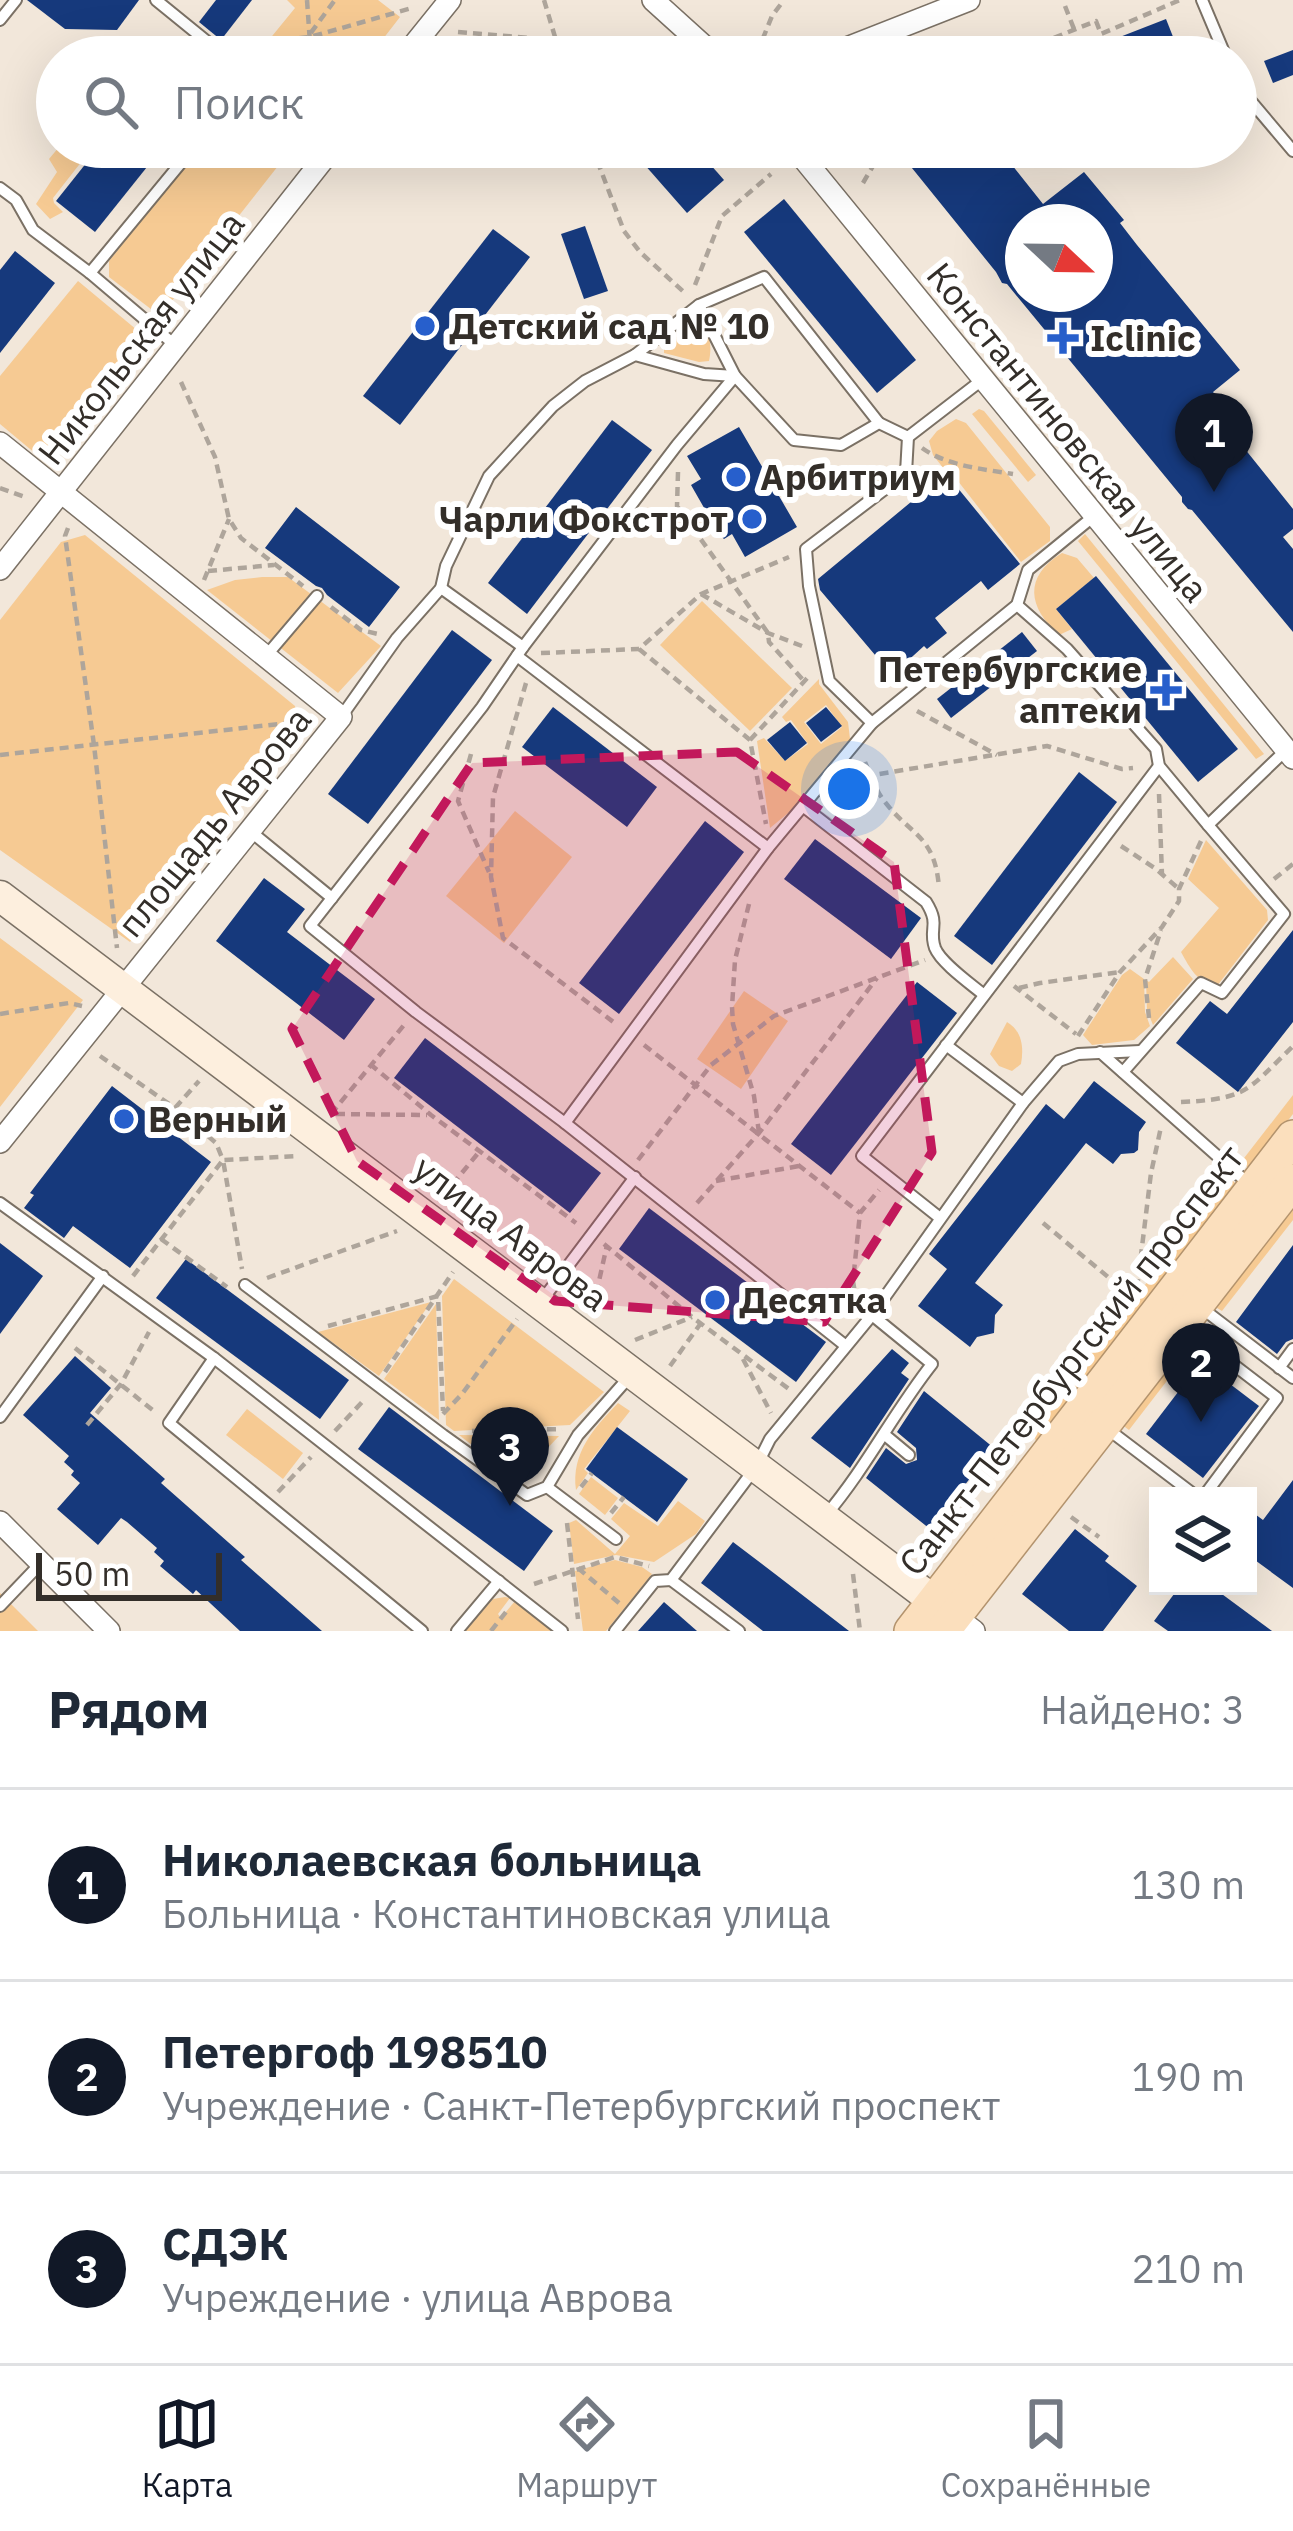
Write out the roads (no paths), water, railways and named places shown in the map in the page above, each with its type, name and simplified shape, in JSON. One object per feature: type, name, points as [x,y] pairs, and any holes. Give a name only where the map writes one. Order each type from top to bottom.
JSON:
[{"type":"main road","name":"Санкт-Петербургский проспект","points":[[910,1631],[951,1620],[1093,1418],[1164,1301],[1274,1191],[1293,1137]]},
{"type":"street","points":[[421,36],[450,0]]},
{"type":"street","points":[[653,0],[693,36]]},
{"type":"street","points":[[877,36],[969,0]]},
{"type":"street","name":"Никольская улица","points":[[0,569],[316,168]]},
{"type":"street","name":"Константиновская улица","points":[[811,168],[1290,754]]},
{"type":"street","name":"площадь Аврова","points":[[0,443],[341,716],[0,1142]]},
{"type":"street","name":"улица Аврова","points":[[0,896],[528,1311],[632,1373],[951,1620]]},
{"type":"street","points":[[0,1522],[109,1631]]},
{"type":"lane","points":[[0,20],[16,0]]},
{"type":"lane","points":[[156,0],[200,36]]},
{"type":"lane","points":[[1202,0],[1217,36]]},
{"type":"lane","points":[[1257,109],[1293,151]]},
{"type":"lane","points":[[90,273],[177,168]]},
{"type":"lane","points":[[0,188],[16,200],[33,230],[176,346]]},
{"type":"lane","points":[[341,716],[397,638],[441,588],[446,566],[489,476],[553,406],[585,381],[634,355],[699,305],[764,277],[879,423],[908,437]]},
{"type":"lane","points":[[699,305],[735,376],[794,440],[841,445],[879,423]]},
{"type":"lane","points":[[634,355],[704,374],[735,376]]},
{"type":"lane","points":[[735,376],[310,926],[846,1346]]},
{"type":"lane","points":[[872,723],[830,681],[809,586],[806,549],[906,473],[908,437],[982,380]]},
{"type":"lane","points":[[565,1123],[768,848],[872,723],[1017,605],[1028,570],[1094,515]]},
{"type":"lane","points":[[441,588],[531,666],[768,848]]},
{"type":"lane","points":[[266,656],[317,596]]},
{"type":"lane","points":[[1017,605],[1067,649],[1156,749],[1159,766],[1284,914],[1222,993],[1201,983],[1124,1072]]},
{"type":"lane","points":[[1208,825],[1290,754]]},
{"type":"lane","points":[[940,1218],[862,1156],[1159,766]]},
{"type":"lane","points":[[804,807],[926,902],[935,917],[933,943],[938,955],[984,995]]},
{"type":"lane","points":[[250,831],[332,898]]},
{"type":"lane","points":[[946,1045],[1023,1103]]},
{"type":"lane","points":[[671,1580],[779,1429],[872,1315],[1023,1103],[1059,1061],[1078,1054],[1140,1051]]},
{"type":"lane","points":[[1100,1052],[1161,1106],[1274,1191]]},
{"type":"lane","points":[[528,1311],[635,1177]]},
{"type":"lane","points":[[0,1203],[214,1358],[562,1631]]},
{"type":"lane","points":[[0,1417],[103,1276]]},
{"type":"lane","points":[[245,1285],[527,1495],[547,1487],[578,1435],[632,1373]]},
{"type":"lane","points":[[1164,1301],[1293,1378]]},
{"type":"lane","points":[[1164,1301],[1277,1398],[1207,1487]]},
{"type":"lane","points":[[824,1518],[932,1364],[872,1315]]},
{"type":"lane","points":[[1279,1368],[1293,1349]]},
{"type":"lane","points":[[214,1358],[169,1423],[422,1631]]},
{"type":"lane","points":[[1093,1418],[1188,1487]]},
{"type":"lane","points":[[885,1435],[909,1455]]},
{"type":"lane","points":[[547,1487],[616,1539]]},
{"type":"lane","points":[[0,1606],[41,1563]]},
{"type":"lane","points":[[615,1631],[655,1581],[671,1580],[739,1631]]},
{"type":"lane","points":[[457,1631],[499,1581]]},
{"type":"place","name":"Детский сад № 10","points":[[425,326]]},
{"type":"place","name":"Iclinic","points":[[1063,338]]},
{"type":"place","name":"Арбитриум","points":[[736,477]]},
{"type":"place","name":"Николаевская больница","points":[[1214,492]]},
{"type":"place","name":"Чарли Фокстрот","points":[[752,519]]},
{"type":"place","name":"Петербургские аптеки","points":[[1166,690]]},
{"type":"place","name":"Верный","points":[[124,1119]]},
{"type":"place","name":"Десятка","points":[[715,1300]]},
{"type":"place","name":"Петергоф 198510","points":[[1201,1422]]},
{"type":"place","name":"СДЭК","points":[[510,1506]]}]
